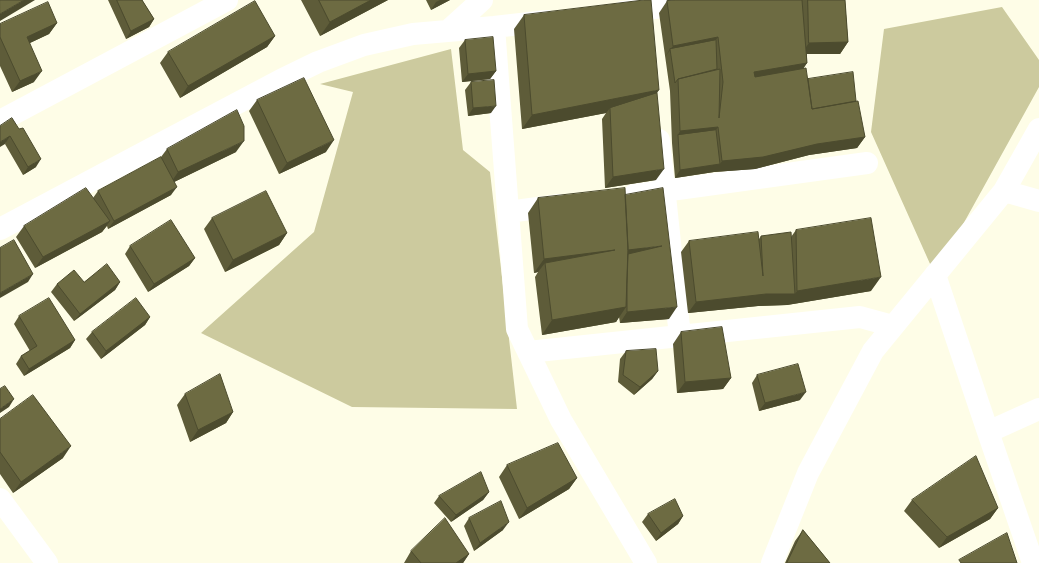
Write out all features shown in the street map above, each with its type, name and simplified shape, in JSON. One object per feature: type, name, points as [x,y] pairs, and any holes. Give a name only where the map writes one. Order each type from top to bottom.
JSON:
[{"type":"street","points":[[1,117],[227,0]]},
{"type":"street","points":[[448,30],[482,0]]},
{"type":"street","points":[[605,14],[646,17],[718,0]]},
{"type":"street","points":[[2,222],[166,140],[281,80],[318,62],[364,45],[413,34],[494,27],[566,18]]},
{"type":"street","points":[[494,27],[517,330],[561,420],[646,563]]},
{"type":"street","points":[[657,120],[680,336]]},
{"type":"street","points":[[772,563],[808,473],[873,351],[1004,191],[1039,129]]},
{"type":"street","points":[[618,197],[867,163]]},
{"type":"street","points":[[1004,191],[1039,201]]},
{"type":"street","points":[[508,212],[578,202]]},
{"type":"street","points":[[935,275],[1033,563]]},
{"type":"street","points":[[528,352],[860,317],[893,326]]},
{"type":"street","points":[[988,432],[1039,409]]},
{"type":"street","points":[[0,499],[47,563]]},
{"type":"shaded area","points":[[1002,7],[1039,60],[1039,87],[935,275],[871,132],[884,29]]},
{"type":"shaded area","points":[[451,49],[463,150],[490,172],[517,409],[352,407],[201,333],[314,232],[353,92],[320,84]]},
{"type":"building","points":[[0,0],[24,0],[0,14]]},
{"type":"building","points":[[117,0],[142,0],[154,19],[131,31]]},
{"type":"building","points":[[319,0],[371,0],[330,22]]},
{"type":"building","points":[[651,0],[659,90],[532,115],[524,15]]},
{"type":"building","points":[[802,0],[807,63],[754,72],[755,77],[806,68],[812,109],[858,101],[865,137],[817,144],[763,157],[722,161],[718,127],[680,131],[678,79],[720,69],[719,118],[723,82],[718,37],[673,46],[667,1]]},
{"type":"building","points":[[808,0],[845,0],[848,42],[809,43]]},
{"type":"building","points":[[255,1],[275,36],[188,86],[168,52]]},
{"type":"building","points":[[48,2],[57,23],[27,37],[42,71],[20,81],[0,37],[0,24]]},
{"type":"building","points":[[493,37],[496,71],[468,74],[465,40]]},
{"type":"building","points":[[716,40],[717,69],[678,79],[675,83],[670,49]]},
{"type":"building","points":[[853,72],[856,101],[812,109],[808,79]]},
{"type":"building","points":[[304,78],[334,140],[287,163],[257,100]]},
{"type":"building","points":[[494,80],[496,106],[473,108],[471,82]]},
{"type":"building","points":[[657,93],[664,169],[613,177],[610,108]]},
{"type":"building","points":[[237,110],[244,126],[244,141],[178,172],[167,149]]},
{"type":"building","points":[[12,118],[19,129],[23,128],[41,159],[28,167],[10,136],[0,142],[0,126]]},
{"type":"building","points":[[716,130],[720,164],[680,170],[678,135]]},
{"type":"building","points":[[161,157],[177,187],[114,221],[98,191]]},
{"type":"building","points":[[86,188],[110,221],[43,257],[24,226]]},
{"type":"building","points":[[625,188],[628,247],[626,307],[552,320],[545,263],[615,250],[544,259],[538,198]]},
{"type":"building","points":[[663,188],[677,307],[627,312],[628,254],[662,246],[628,250],[625,195]]},
{"type":"building","points":[[266,191],[287,233],[233,260],[212,218]]},
{"type":"building","points":[[871,218],[881,277],[797,291],[796,230]]},
{"type":"building","points":[[171,220],[195,258],[154,284],[130,246]]},
{"type":"building","points":[[758,232],[763,276],[761,236],[791,232],[795,294],[766,294],[696,302],[689,241]]},
{"type":"building","points":[[14,240],[33,274],[0,293],[0,248]]},
{"type":"building","points":[[107,264],[120,282],[80,314],[57,284],[74,270],[84,282]]},
{"type":"building","points":[[49,298],[75,340],[29,369],[21,356],[37,346],[19,316]]},
{"type":"building","points":[[136,298],[150,317],[106,351],[92,332]]},
{"type":"building","points":[[722,327],[731,378],[685,382],[681,332]]},
{"type":"building","points":[[656,349],[658,371],[640,387],[623,375],[626,351]]},
{"type":"building","points":[[798,364],[806,392],[765,403],[757,375]]},
{"type":"building","points":[[220,374],[233,412],[198,430],[185,394]]},
{"type":"building","points":[[5,386],[14,399],[0,409],[0,389]]},
{"type":"building","points":[[33,395],[71,446],[21,482],[0,452],[0,419]]},
{"type":"building","points":[[558,443],[577,478],[527,508],[507,465]]},
{"type":"building","points":[[976,456],[998,508],[947,537],[912,500]]},
{"type":"building","points":[[481,472],[489,492],[456,515],[439,496]]},
{"type":"building","points":[[675,499],[683,516],[661,533],[648,514]]},
{"type":"building","points":[[501,501],[509,522],[480,543],[469,518]]},
{"type":"building","points":[[445,518],[469,554],[456,563],[421,563],[411,551]]},
{"type":"building","points":[[803,530],[830,563],[787,563]]},
{"type":"building","points":[[1007,533],[1017,563],[961,563],[959,560]]}]
